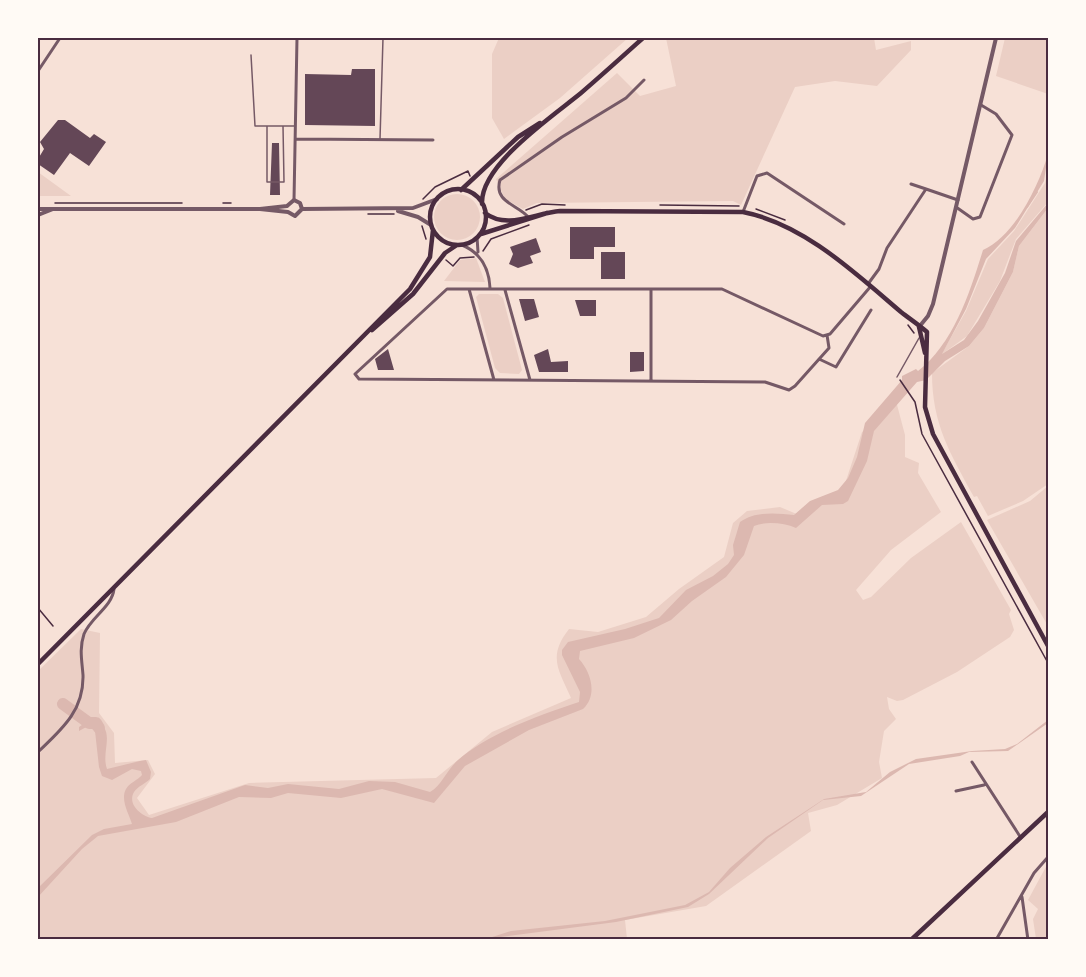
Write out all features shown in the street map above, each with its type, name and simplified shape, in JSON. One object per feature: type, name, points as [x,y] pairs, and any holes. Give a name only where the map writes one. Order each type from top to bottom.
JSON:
[{"type":"main road","points":[[478,236],[485,224],[482,204],[483,190],[491,176],[546,121],[643,38]]},
{"type":"main road","points":[[461,190],[518,137],[546,121]]},
{"type":"main road","points":[[38,664],[418,280],[433,250],[430,212],[437,200],[445,193],[461,190],[474,195],[482,204]]},
{"type":"main road","points":[[365,335],[413,294],[445,253],[478,236],[552,211],[743,212],[763,216],[794,230],[869,285],[921,328],[928,338],[925,354],[925,407],[935,438],[1048,646]]},
{"type":"main road","points":[[485,213],[496,221],[530,220]]},
{"type":"main road","points":[[432,228],[443,241],[460,245]]},
{"type":"main road","points":[[921,328],[920,336],[925,354]]},
{"type":"main road","points":[[911,939],[1048,812]]},
{"type":"street","points":[[38,70],[60,38]]},
{"type":"street","points":[[260,209],[287,206],[294,200],[297,38]]},
{"type":"street","points":[[921,328],[933,304],[996,38]]},
{"type":"street","points":[[530,220],[523,212],[506,203],[500,192],[500,180],[562,137],[626,98],[644,80]]},
{"type":"street","points":[[957,207],[973,219],[980,217],[1012,135],[996,114],[981,105]]},
{"type":"street","points":[[296,139],[433,140]]},
{"type":"street","points":[[743,212],[758,176],[767,172],[844,224]]},
{"type":"street","points":[[911,184],[958,200]]},
{"type":"street","points":[[827,335],[830,346],[790,389],[768,382],[356,377],[356,371],[408,328],[447,289],[680,287],[722,289],[818,335],[827,335],[869,285],[879,269],[887,248],[926,189]]},
{"type":"street","points":[[294,200],[300,203],[302,209]]},
{"type":"street","points":[[38,209],[55,206],[260,209],[288,212],[295,216],[302,209],[413,208],[437,200]]},
{"type":"street","points":[[38,215],[55,206]]},
{"type":"street","points":[[287,206],[288,212]]},
{"type":"street","points":[[376,209],[403,211],[432,228]]},
{"type":"street","points":[[478,236],[478,254],[486,269],[490,289]]},
{"type":"street","points":[[460,245],[478,254]]},
{"type":"street","points":[[469,289],[494,380]]},
{"type":"street","points":[[505,289],[530,380]]},
{"type":"street","points":[[651,289],[651,381]]},
{"type":"street","points":[[819,359],[836,367],[871,310]]},
{"type":"street","points":[[38,752],[70,720],[76,710],[83,685],[80,654],[82,641],[89,625],[113,597],[114,589]]},
{"type":"street","points":[[972,762],[984,785],[1021,838]]},
{"type":"street","points":[[956,791],[984,785]]},
{"type":"street","points":[[996,939],[1034,873],[1048,857]]},
{"type":"street","points":[[1022,896],[1028,939]]},
{"type":"lane","points":[[380,140],[383,38]]},
{"type":"lane","points":[[251,55],[255,126],[296,126]]},
{"type":"lane","points":[[267,126],[267,183],[284,182],[283,126]]},
{"type":"lane","points":[[897,376],[920,336]]},
{"type":"path","points":[[418,202],[435,187],[468,171],[471,176]]},
{"type":"path","points":[[222,203],[229,201],[238,204]]},
{"type":"path","points":[[55,206],[187,203]]},
{"type":"path","points":[[523,212],[542,204]]},
{"type":"path","points":[[685,205],[740,206]]},
{"type":"path","points":[[416,220],[424,229],[427,240]]},
{"type":"path","points":[[447,261],[453,266],[460,258],[478,254],[490,239],[530,220]]},
{"type":"path","points":[[897,376],[918,408],[918,426],[922,434],[1048,663]]},
{"type":"path","points":[[38,608],[53,626]]},
{"type":"shaded area","points":[[499,38],[628,38],[560,98],[504,139],[492,118],[492,54]]},
{"type":"shaded area","points":[[666,38],[874,38],[876,50],[911,41],[911,50],[877,86],[835,81],[795,87],[741,205],[733,201],[537,203],[523,209],[505,199],[496,179],[617,73],[640,96],[676,86]]},
{"type":"shaded area","points":[[1005,38],[1048,38],[1048,94],[996,76]]},
{"type":"shaded area","points":[[1048,154],[1044,181],[1015,228],[986,259],[966,309],[942,354],[964,340],[978,321],[1005,273],[1016,241],[1048,203],[1048,208],[1019,246],[1013,272],[984,328],[969,346],[945,361],[926,380],[917,382],[874,431],[867,461],[848,501],[843,504],[822,505],[796,528],[775,523],[754,526],[744,555],[726,577],[692,601],[671,620],[634,638],[580,651],[579,659],[587,670],[591,684],[590,697],[583,709],[529,730],[465,766],[434,803],[382,789],[341,798],[288,793],[271,798],[239,797],[176,822],[98,836],[82,849],[38,897],[38,888],[92,835],[104,829],[132,824],[124,802],[124,793],[129,785],[142,775],[141,771],[132,769],[112,780],[102,776],[95,731],[88,726],[79,731],[79,727],[91,719],[99,723],[107,734],[105,762],[107,769],[146,760],[151,772],[150,779],[134,792],[132,801],[136,809],[152,818],[245,785],[268,788],[288,784],[339,789],[369,781],[395,782],[430,792],[457,761],[484,742],[531,719],[579,702],[580,692],[562,655],[562,650],[568,642],[625,629],[659,618],[686,590],[713,576],[728,564],[734,555],[733,545],[740,522],[759,514],[794,515],[810,501],[838,490],[848,478],[857,457],[865,423],[902,380],[902,376],[916,369],[918,371],[942,346],[959,316],[983,250],[995,243],[1015,222],[1039,180]]},
{"type":"shaded area","points":[[1048,171],[1048,202],[1016,239],[1000,281],[967,336],[941,355],[966,311],[988,259],[1014,231],[1045,183]]},
{"type":"shaded area","points":[[38,172],[71,196],[38,196]]},
{"type":"shaded area","points":[[457,194],[466,195],[474,200],[479,208],[479,226],[474,234],[466,239],[457,240],[448,239],[440,234],[435,226],[434,217],[435,208],[440,200],[448,195]]},
{"type":"shaded area","points":[[1048,208],[1048,484],[1023,501],[988,516],[977,496],[974,497],[944,438],[935,408],[932,373],[969,346],[984,328],[1013,272],[1019,246]]},
{"type":"shaded area","points":[[476,258],[485,282],[444,281],[460,260]]},
{"type":"shaded area","points":[[479,294],[498,294],[503,298],[522,370],[519,374],[500,373],[495,368],[476,297]]},
{"type":"shaded area","points":[[896,401],[905,435],[905,457],[919,463],[918,473],[941,512],[891,550],[856,590],[863,600],[871,597],[911,558],[961,522],[1011,610],[1009,614],[1014,630],[1010,637],[957,672],[903,700],[897,701],[887,697],[889,709],[896,719],[884,731],[879,762],[882,778],[837,805],[808,813],[811,831],[706,906],[625,920],[627,939],[38,940],[38,671],[81,629],[100,633],[99,713],[114,733],[115,763],[148,760],[155,774],[137,798],[149,815],[249,783],[436,778],[492,732],[571,698],[557,664],[558,648],[569,629],[598,632],[646,617],[679,589],[724,557],[733,523],[747,511],[780,507],[799,515],[823,496],[841,496],[862,432]]},
{"type":"shaded area","points":[[1048,486],[1048,626],[987,520],[1030,501]]},
{"type":"shaded area","points":[[1048,720],[1048,723],[1008,751],[969,752],[960,756],[909,764],[861,796],[823,800],[768,838],[709,894],[688,907],[616,922],[486,939],[511,931],[605,921],[685,905],[709,892],[730,868],[766,837],[824,799],[866,792],[890,772],[916,759],[972,751],[1005,749],[1017,744]]},
{"type":"shaded area","points":[[1048,863],[1048,939],[1036,939],[1033,919],[1038,909],[1028,900]]},
{"type":"building","points":[[352,69],[375,69],[375,126],[305,125],[305,74],[351,75]]},
{"type":"building","points":[[58,120],[65,120],[90,138],[94,134],[106,142],[89,166],[70,153],[54,175],[38,164],[38,159],[44,149],[40,142]]},
{"type":"building","points":[[272,143],[279,143],[280,195],[270,195]]},
{"type":"building","points":[[570,227],[615,227],[615,247],[594,247],[594,259],[570,259]]},
{"type":"building","points":[[536,238],[541,252],[530,256],[533,263],[518,268],[509,264],[513,254],[510,247]]},
{"type":"building","points":[[601,252],[625,252],[625,279],[601,279]]},
{"type":"building","points":[[519,299],[534,299],[539,317],[525,321]]},
{"type":"building","points":[[575,300],[596,300],[596,316],[580,316]]},
{"type":"building","points":[[388,349],[394,370],[378,370],[375,359]]},
{"type":"building","points":[[548,349],[551,362],[568,361],[568,372],[539,372],[534,355]]},
{"type":"building","points":[[630,352],[644,352],[644,371],[630,372]]},
{"type":"waterway","points":[[1027,207],[1037,192]]},
{"type":"waterway","points":[[63,704],[89,723],[96,723],[99,728]]}]
